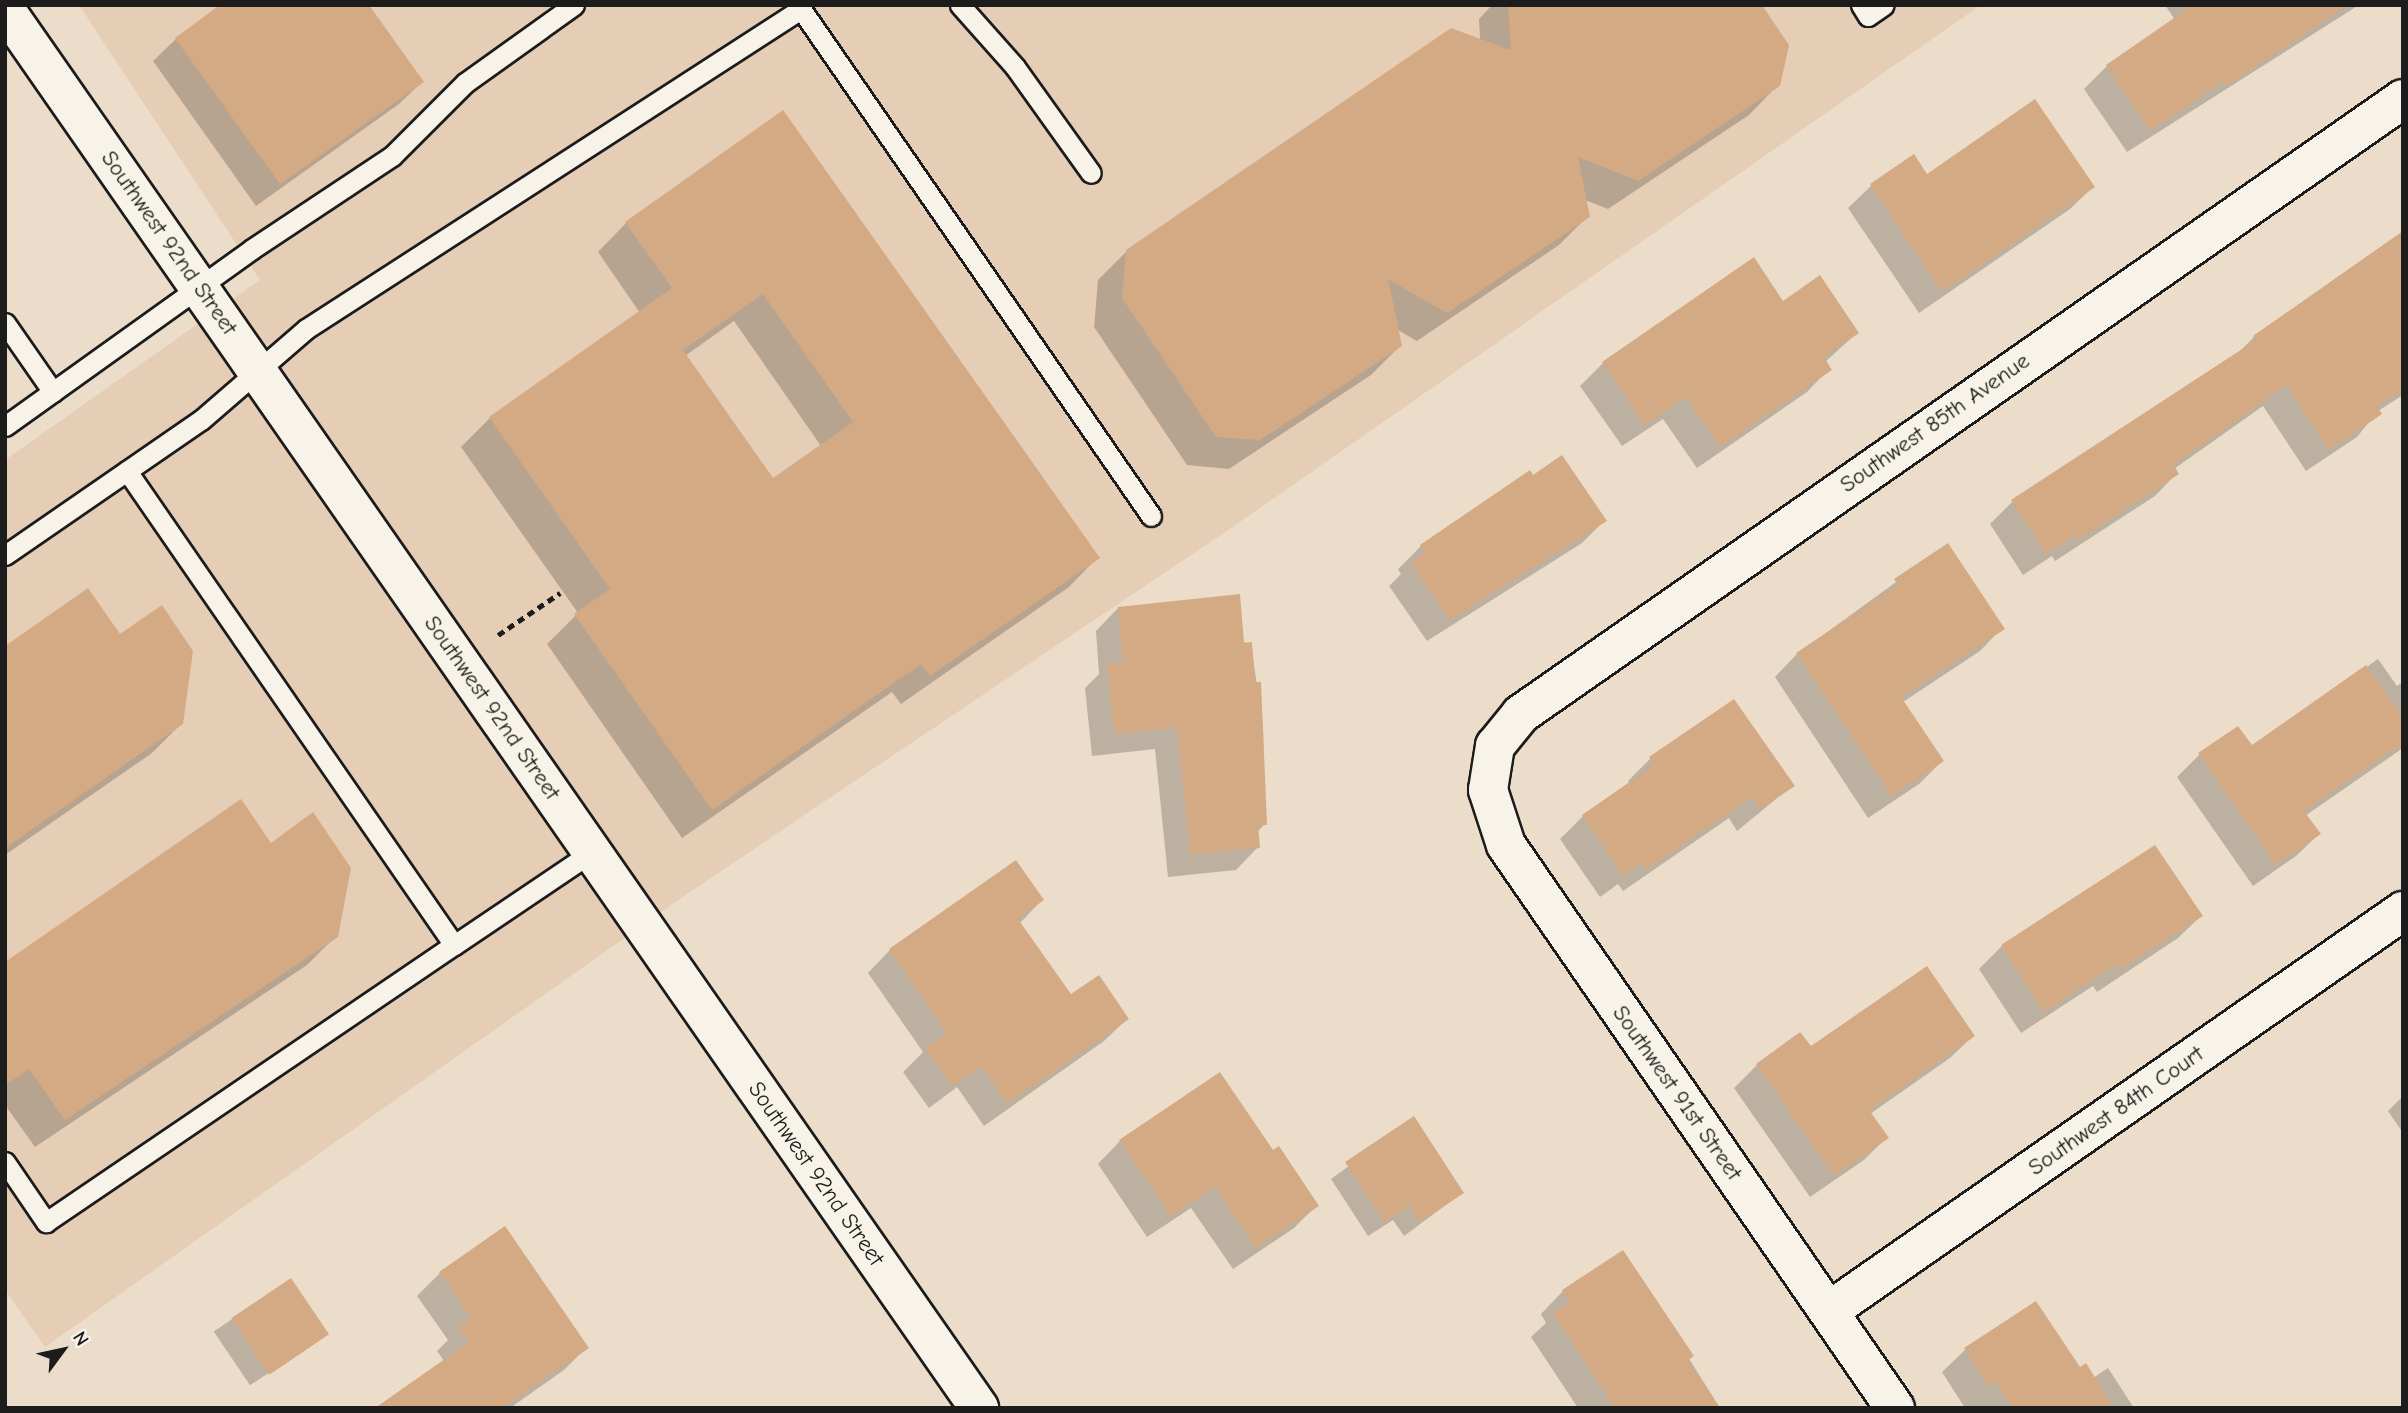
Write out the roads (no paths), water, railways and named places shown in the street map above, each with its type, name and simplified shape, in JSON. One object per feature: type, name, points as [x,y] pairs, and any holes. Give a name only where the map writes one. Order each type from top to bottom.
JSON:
[{"type":"street","name":"Southwest 92nd Street","points":[[5,9],[979,1408]]},
{"type":"street","name":"Southwest 85th Avenue","points":[[1489,766],[1495,746],[1521,714],[2403,100]]},
{"type":"street","name":"Southwest 91st Street","points":[[1489,766],[1493,812],[1506,845],[1895,1408]]},
{"type":"street","name":"Southwest 84th Court","points":[[1829,1311],[2403,911]]},
{"type":"lane","points":[[5,426],[391,156],[465,83],[575,5]]},
{"type":"lane","points":[[960,5],[1015,67],[1091,173]]},
{"type":"lane","points":[[1861,5],[1868,16],[1884,5]]},
{"type":"lane","points":[[5,555],[127,471],[260,373],[306,329],[801,9],[1151,516]]},
{"type":"lane","points":[[5,323],[53,391]]},
{"type":"lane","points":[[127,471],[454,945]]},
{"type":"lane","points":[[5,1162],[47,1222],[592,852]]}]
